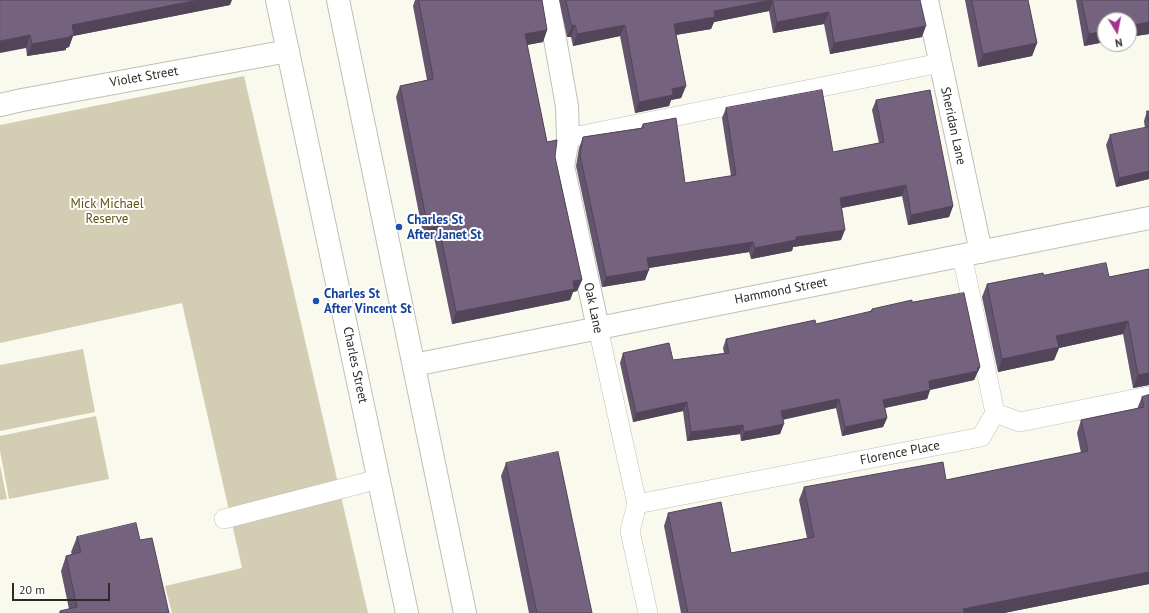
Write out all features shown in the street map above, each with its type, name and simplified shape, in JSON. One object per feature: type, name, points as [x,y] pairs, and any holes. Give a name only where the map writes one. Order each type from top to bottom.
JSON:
[{"type":"main road","name":"Charles Street","points":[[277,0],[380,479],[407,613]]},
{"type":"main road","points":[[338,0],[465,613]]},
{"type":"main road","name":"Oak Lane","points":[[548,0],[567,106],[568,138],[563,166],[598,328]]},
{"type":"main road","name":"Sheridan Lane","points":[[927,0],[940,63],[972,254]]},
{"type":"main road","name":"Violet Street","points":[[0,105],[288,51]]},
{"type":"main road","name":"Hammond Street","points":[[414,365],[1149,218]]},
{"type":"lane","points":[[568,138],[940,63]]},
{"type":"lane","points":[[972,254],[995,413],[981,437]]},
{"type":"lane","name":"Oak Lane","points":[[598,328],[636,504],[630,531],[648,613]]},
{"type":"lane","points":[[995,413],[1020,422],[1149,396]]},
{"type":"lane","name":"Florence Place","points":[[636,504],[981,437],[1020,422]]},
{"type":"lane","points":[[224,519],[380,479]]},
{"type":"green space","name":"Mick Michael Reserve","points":[[244,76],[368,613],[172,613],[165,586],[242,568],[182,303],[0,343],[0,125]]},
{"type":"green space","points":[[83,349],[95,412],[0,431],[0,365]]},
{"type":"green space","points":[[96,416],[109,479],[9,499],[0,451],[0,436]]},
{"type":"green space","points":[[0,465],[7,499],[0,500]]},
{"type":"building","points":[[0,0],[198,0],[72,25],[74,35],[70,37],[32,44],[30,35],[0,41]]},
{"type":"building","points":[[419,0],[542,0],[547,30],[525,34],[547,142],[557,140],[555,157],[582,280],[573,281],[574,289],[456,312],[439,226],[428,228],[400,86],[433,79]]},
{"type":"building","points":[[566,0],[772,0],[714,11],[715,17],[674,24],[686,86],[672,89],[673,95],[639,102],[625,25],[577,34],[575,25],[572,26]]},
{"type":"building","points":[[773,0],[920,0],[926,26],[834,43],[829,12],[777,22]]},
{"type":"building","points":[[972,0],[1028,0],[1037,43],[983,54]]},
{"type":"building","points":[[1082,0],[1149,0],[1149,22],[1137,24],[1137,12],[1097,12],[1097,32],[1089,34]]},
{"type":"building","points":[[822,90],[833,152],[884,142],[876,100],[930,90],[953,206],[911,215],[906,185],[840,198],[845,230],[796,237],[796,240],[755,248],[753,242],[647,258],[649,270],[606,277],[580,155],[583,137],[643,128],[643,124],[676,118],[685,183],[736,175],[726,108]]},
{"type":"building","points":[[1147,111],[1149,111],[1149,123]]},
{"type":"building","points":[[1149,127],[1149,171],[1119,178],[1110,135]]},
{"type":"building","points":[[1106,263],[1109,277],[1149,269],[1149,373],[1138,375],[1128,321],[1056,336],[1059,347],[1002,359],[987,284]]},
{"type":"building","points":[[964,293],[980,367],[977,368],[978,371],[929,381],[930,390],[883,400],[887,418],[845,427],[839,399],[781,411],[784,424],[744,432],[743,425],[691,432],[687,402],[636,413],[623,353],[669,343],[673,360],[729,353],[726,339],[815,320],[816,324],[912,300],[912,302]]},
{"type":"building","points":[[1149,395],[1149,572],[963,609],[964,613],[688,613],[668,513],[721,502],[731,553],[814,537],[804,487],[943,462],[946,480],[1088,451],[1081,420],[1144,407],[1142,397]]},
{"type":"building","points":[[558,452],[592,613],[537,613],[506,463]]},
{"type":"building","points":[[136,523],[140,540],[152,538],[169,613],[61,613],[60,611],[77,607],[66,556],[81,552],[77,537]]},
{"type":"place","name":"Charles St After Janet St","points":[[399,227]]},
{"type":"place","name":"Charles St After Vincent St","points":[[316,301]]}]
